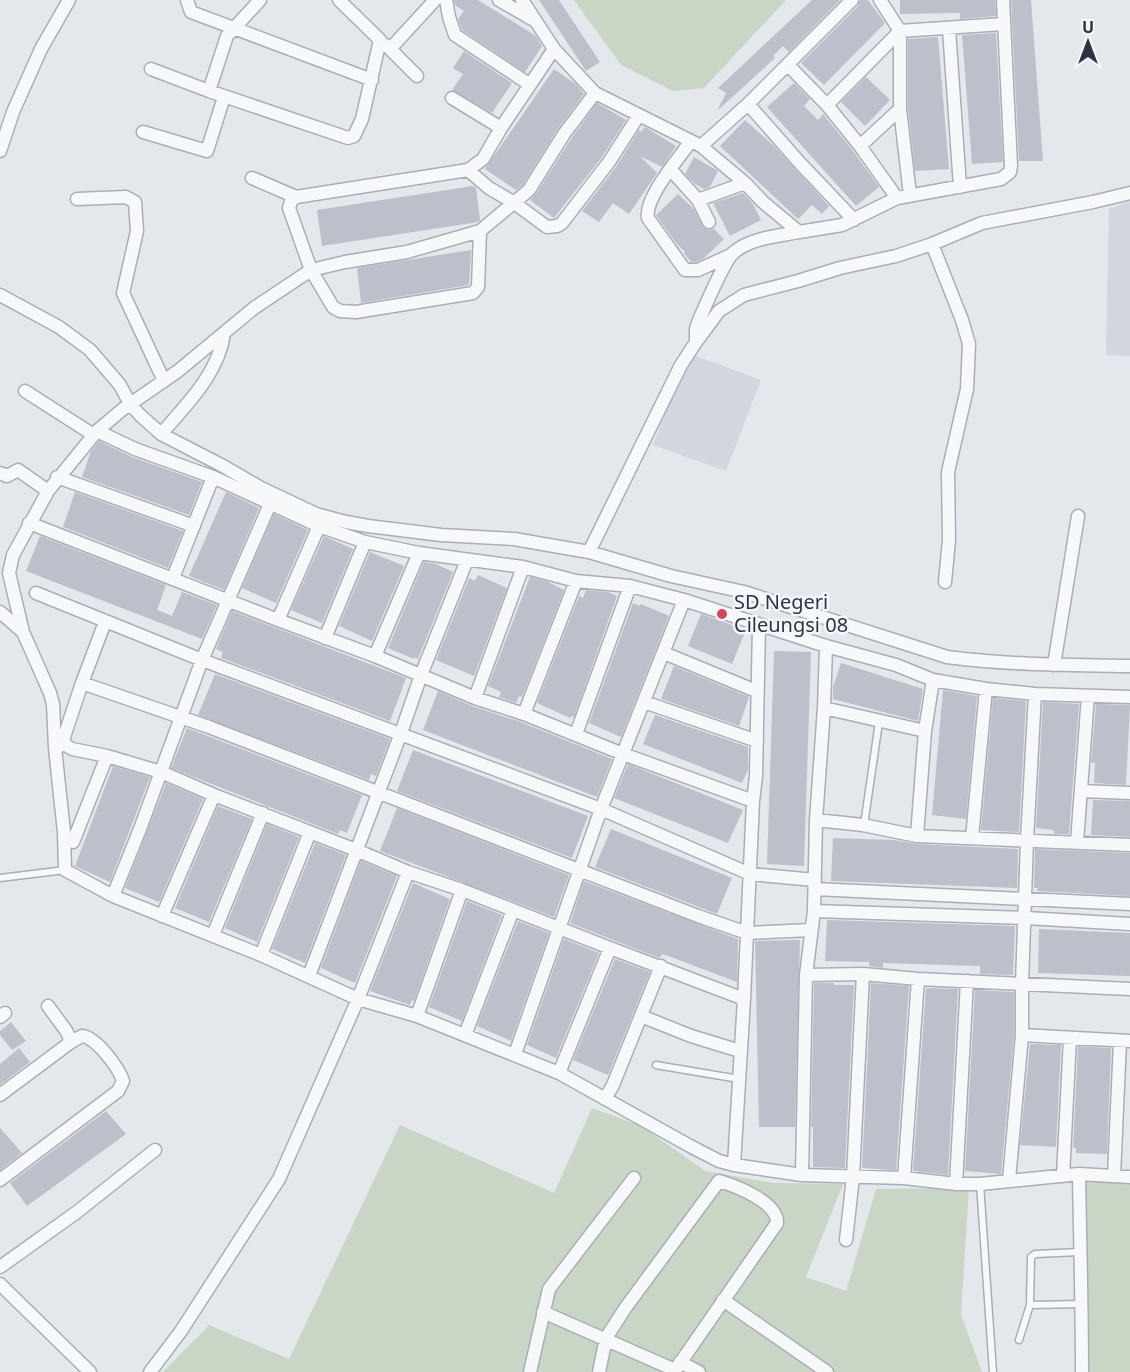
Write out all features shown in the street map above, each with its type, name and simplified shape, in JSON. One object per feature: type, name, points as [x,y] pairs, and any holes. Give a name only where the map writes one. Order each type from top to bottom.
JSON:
[{"type":"street","points":[[0,151],[41,49],[69,0]]},
{"type":"street","points":[[187,0],[191,12],[372,80]]},
{"type":"street","points":[[209,91],[223,48],[233,29],[260,0]]},
{"type":"street","points":[[340,0],[417,76]]},
{"type":"street","points":[[390,49],[435,0]]},
{"type":"street","points":[[446,0],[455,35],[529,84]]},
{"type":"street","points":[[499,0],[534,21]]},
{"type":"street","points":[[522,0],[554,50],[595,93],[696,144],[745,183],[762,202],[799,232]]},
{"type":"street","points":[[852,0],[748,104],[696,144],[656,189],[646,211],[648,218],[682,267],[689,271],[698,270],[733,254],[747,244],[772,237],[842,225],[903,197],[1001,179],[1010,172],[1003,0]]},
{"type":"street","points":[[880,0],[900,31],[903,197]]},
{"type":"street","points":[[827,105],[900,31],[1003,24]]},
{"type":"street","points":[[949,29],[960,187]]},
{"type":"street","points":[[151,69],[224,97],[348,138],[354,136],[358,130],[380,40]]},
{"type":"street","points":[[480,231],[478,287],[472,293],[347,312],[333,307],[311,270],[289,208],[291,201],[296,197],[468,170],[483,159],[529,84],[554,50]]},
{"type":"street","points":[[788,65],[827,105],[903,197]]},
{"type":"street","points":[[595,93],[564,134],[529,190],[480,231],[407,252],[311,270],[254,308],[164,381],[130,404],[95,433],[57,477],[29,523],[13,555],[9,573],[23,632],[53,704],[59,746],[65,870],[113,896],[261,955],[358,999],[417,1016],[559,1073],[719,1161],[734,1166],[802,1175],[904,1178],[956,1184],[980,1184],[1079,1174],[1130,1177]]},
{"type":"street","points":[[143,132],[207,151],[224,97]]},
{"type":"street","points":[[452,98],[501,128]]},
{"type":"street","points":[[748,104],[854,220]]},
{"type":"street","points":[[860,146],[900,109]]},
{"type":"street","points":[[468,170],[489,188],[547,227],[557,226],[562,223],[609,162],[639,115]]},
{"type":"street","points":[[671,170],[698,200],[709,222]]},
{"type":"street","points":[[252,178],[296,197]]},
{"type":"street","points":[[698,200],[745,183]]},
{"type":"street","points":[[590,552],[681,365],[719,311],[744,295],[840,268],[896,256],[982,223],[1130,193]]},
{"type":"street","points":[[77,199],[126,197],[135,202],[137,231],[123,293],[164,381]]},
{"type":"street","points":[[932,244],[969,344],[967,389],[948,472],[949,540],[945,582]]},
{"type":"street","points":[[696,342],[699,320],[733,254]]},
{"type":"street","points":[[0,295],[59,327],[90,350],[120,385],[130,404],[161,434],[261,488],[316,514],[346,522],[441,535],[514,539],[590,552],[671,576],[744,592],[947,657],[976,661],[1054,665],[1130,666]]},
{"type":"street","points":[[161,434],[209,375],[219,357],[224,333]]},
{"type":"street","points":[[25,391],[95,433],[213,477],[319,526],[365,542],[419,553],[523,567],[576,580],[630,586],[684,600],[826,646],[896,665],[933,680],[1035,694],[1130,697]]},
{"type":"street","points":[[0,473],[7,476],[18,470],[48,491]]},
{"type":"street","points":[[57,477],[194,526]]},
{"type":"street","points":[[173,578],[213,477]]},
{"type":"street","points":[[113,896],[202,660],[270,504]]},
{"type":"street","points":[[1054,665],[1078,516]]},
{"type":"street","points":[[29,523],[375,656],[475,698],[524,714],[623,754],[753,801]]},
{"type":"street","points":[[278,620],[319,526]]},
{"type":"street","points":[[325,638],[365,542]]},
{"type":"street","points":[[375,656],[419,553]]},
{"type":"street","points":[[309,976],[401,734],[421,675],[467,560]]},
{"type":"street","points":[[475,698],[523,567]]},
{"type":"street","points":[[524,714],[576,580]]},
{"type":"street","points":[[576,734],[630,586]]},
{"type":"street","points":[[36,593],[202,660],[601,809],[750,874],[815,885],[1130,904]]},
{"type":"street","points":[[515,1054],[601,809],[684,600]]},
{"type":"street","points":[[0,612],[23,632]]},
{"type":"street","points":[[59,746],[105,622]]},
{"type":"street","points":[[734,1166],[753,801],[757,769],[756,691],[759,625]]},
{"type":"street","points":[[802,1175],[806,975],[814,910],[816,820],[826,646]]},
{"type":"street","points":[[664,653],[756,691]]},
{"type":"street","points":[[917,836],[925,731],[933,680]]},
{"type":"street","points":[[82,683],[182,717],[747,933],[811,930]]},
{"type":"street","points":[[972,838],[986,689]]},
{"type":"street","points":[[1009,1180],[1022,1035],[1027,840],[1035,694]]},
{"type":"street","points":[[1077,842],[1088,696]]},
{"type":"street","points":[[644,702],[757,741]]},
{"type":"street","points":[[824,708],[925,731]]},
{"type":"street","points":[[59,746],[107,756],[161,772],[408,872],[462,890],[744,999]]},
{"type":"street","points":[[73,842],[107,756]]},
{"type":"street","points":[[1082,791],[1130,793]]},
{"type":"street","points":[[162,916],[214,795]]},
{"type":"street","points":[[213,935],[263,813]]},
{"type":"street","points":[[816,820],[863,825],[917,836],[1130,845]]},
{"type":"street","points":[[261,955],[310,832]]},
{"type":"street","points":[[150,1372],[181,1331],[279,1179],[358,999],[408,872]]},
{"type":"street","points":[[417,1016],[462,890]]},
{"type":"street","points":[[465,1035],[513,910]]},
{"type":"street","points":[[814,910],[1130,924]]},
{"type":"street","points":[[559,1073],[610,948]]},
{"type":"street","points":[[605,1099],[661,966]]},
{"type":"street","points":[[806,975],[862,974],[918,979],[1130,989]]},
{"type":"street","points":[[846,1240],[853,1177],[862,974]]},
{"type":"street","points":[[904,1178],[918,979]]},
{"type":"street","points":[[956,1184],[967,981]]},
{"type":"street","points":[[48,1006],[67,1032],[71,1042]]},
{"type":"street","points":[[641,1016],[691,1036],[740,1051]]},
{"type":"street","points":[[1022,1035],[1125,1041],[1114,1176]]},
{"type":"street","points":[[0,1095],[79,1036],[91,1038],[120,1073],[122,1086],[0,1180]]},
{"type":"street","points":[[1063,1176],[1070,1038]]},
{"type":"street","points":[[0,1267],[77,1212],[155,1150]]},
{"type":"street","points":[[599,1372],[606,1338],[626,1307],[719,1181],[719,1161]]},
{"type":"street","points":[[1079,1174],[1083,1304],[1082,1372]]},
{"type":"street","points":[[530,1372],[549,1289],[633,1178]]},
{"type":"street","points":[[677,1368],[775,1228],[778,1219],[775,1213],[745,1189],[719,1181]]},
{"type":"street","points":[[0,1284],[90,1372]]},
{"type":"street","points":[[723,1300],[827,1372]]},
{"type":"street","points":[[543,1312],[677,1368],[699,1372]]},
{"type":"lane","points":[[863,825],[879,722]]},
{"type":"lane","points":[[0,878],[65,870]]},
{"type":"lane","points":[[656,1065],[739,1079]]},
{"type":"lane","points":[[980,1184],[993,1372]]},
{"type":"lane","points":[[1019,1340],[1030,1305],[1030,1261],[1033,1255],[1080,1252]]},
{"type":"lane","points":[[1030,1305],[1083,1304]]},
{"type":"shaded area","points":[[1130,201],[1130,356],[1106,355],[1109,209]]},
{"type":"shaded area","points":[[688,353],[761,380],[726,471],[653,445]]},
{"type":"green space","points":[[574,0],[786,0],[704,88],[673,91],[621,65]]},
{"type":"green space","points":[[592,1108],[641,1126],[705,1171],[774,1183],[843,1184],[806,1277],[846,1291],[876,1189],[969,1188],[961,1314],[982,1372],[163,1372],[209,1325],[289,1359],[400,1125],[554,1193]]},
{"type":"green space","points":[[1081,1178],[1130,1180],[1130,1372],[1088,1372]]},
{"type":"building","points":[[454,0],[478,0],[536,36],[542,46],[525,72],[462,30],[458,19],[464,11],[455,5]]},
{"type":"building","points":[[539,0],[559,0],[600,62],[586,71]]},
{"type":"building","points":[[812,0],[840,0],[789,52],[783,46],[773,56],[775,58],[717,111],[726,93],[718,88]]},
{"type":"building","points":[[860,0],[868,0],[885,23],[824,85],[801,63],[858,6]]},
{"type":"building","points":[[900,0],[995,0],[996,16],[960,19],[960,13],[900,14]]},
{"type":"building","points":[[1011,0],[1031,0],[1043,161],[1019,161]]},
{"type":"building","points":[[996,33],[1003,162],[972,164],[962,35]]},
{"type":"building","points":[[938,37],[949,169],[915,171],[908,109],[908,39]]},
{"type":"building","points":[[464,51],[512,83],[492,113],[452,90],[463,74],[453,68]]},
{"type":"building","points":[[554,69],[577,85],[584,94],[557,130],[523,185],[516,190],[485,169]]},
{"type":"building","points":[[866,77],[890,100],[865,126],[841,102]]},
{"type":"building","points":[[794,83],[810,99],[804,106],[818,120],[823,114],[879,187],[856,206],[767,107]]},
{"type":"building","points":[[597,103],[626,120],[602,157],[554,218],[530,200]]},
{"type":"building","points":[[745,120],[774,146],[829,206],[822,214],[812,205],[798,219],[720,146]]},
{"type":"building","points":[[645,127],[676,146],[662,167],[640,156],[657,173],[629,214],[613,203],[599,222],[582,211],[616,167],[639,130],[641,132]]},
{"type":"building","points":[[694,157],[718,171],[710,187],[704,189],[685,174]]},
{"type":"building","points":[[473,186],[476,188],[480,220],[478,222],[322,246],[317,210]]},
{"type":"building","points":[[743,193],[753,204],[761,220],[730,236],[713,203]]},
{"type":"building","points":[[678,194],[693,208],[704,228],[714,229],[724,239],[703,259],[696,262],[691,262],[656,215]]},
{"type":"building","points":[[471,250],[469,285],[361,303],[357,268]]},
{"type":"building","points":[[99,441],[132,457],[202,482],[189,515],[82,477],[91,451]]},
{"type":"building","points":[[75,492],[183,531],[168,568],[63,527]]},
{"type":"building","points":[[226,492],[259,508],[224,590],[189,576]]},
{"type":"building","points":[[274,514],[308,530],[276,603],[242,588]]},
{"type":"building","points":[[40,536],[166,585],[157,610],[172,616],[182,592],[217,605],[202,639],[26,571]]},
{"type":"building","points":[[324,536],[353,549],[322,623],[291,610]]},
{"type":"building","points":[[370,552],[404,566],[372,641],[339,626]]},
{"type":"building","points":[[424,562],[436,564],[453,572],[418,659],[415,657],[414,659],[388,648]]},
{"type":"building","points":[[478,575],[507,588],[474,676],[436,660],[469,578],[475,581]]},
{"type":"building","points":[[530,577],[546,581],[564,590],[522,697],[519,696],[516,703],[499,697],[501,692],[488,686]]},
{"type":"building","points":[[586,590],[608,592],[617,596],[574,717],[570,718],[537,703],[579,596],[583,598]]},
{"type":"building","points":[[633,603],[669,616],[621,737],[589,723]]},
{"type":"building","points":[[232,611],[406,678],[390,721],[221,658],[223,652],[216,649]]},
{"type":"building","points":[[701,614],[746,630],[732,664],[688,646]]},
{"type":"building","points":[[774,651],[811,652],[804,866],[767,864]]},
{"type":"building","points":[[841,663],[923,689],[918,721],[833,699],[833,687]]},
{"type":"building","points":[[674,666],[749,697],[739,726],[661,699]]},
{"type":"building","points":[[215,674],[390,739],[376,776],[371,774],[369,780],[198,715]]},
{"type":"building","points":[[943,690],[977,696],[966,819],[932,815]]},
{"type":"building","points":[[438,691],[612,759],[597,797],[423,730]]},
{"type":"building","points":[[993,698],[1026,701],[1019,832],[981,830]]},
{"type":"building","points":[[1043,702],[1079,704],[1069,834],[1054,834],[1054,830],[1036,828]]},
{"type":"building","points":[[1096,704],[1130,705],[1126,785],[1094,783],[1095,763],[1091,763]]},
{"type":"building","points":[[655,715],[748,747],[748,770],[742,783],[643,744]]},
{"type":"building","points":[[187,728],[362,795],[347,833],[340,830],[338,834],[171,768]]},
{"type":"building","points":[[413,750],[588,816],[572,858],[397,791]]},
{"type":"building","points":[[628,764],[743,810],[728,843],[614,798]]},
{"type":"building","points":[[113,766],[150,777],[110,882],[75,866]]},
{"type":"building","points":[[166,783],[203,799],[159,902],[125,888]]},
{"type":"building","points":[[1093,800],[1130,801],[1130,837],[1091,835]]},
{"type":"building","points":[[218,806],[252,819],[209,922],[175,908]]},
{"type":"building","points":[[397,808],[569,875],[554,917],[380,851]]},
{"type":"building","points":[[267,824],[299,837],[257,942],[225,928]]},
{"type":"building","points":[[611,829],[732,878],[717,914],[595,867]]},
{"type":"building","points":[[833,838],[1018,849],[1017,888],[831,881]]},
{"type":"building","points":[[315,843],[346,855],[305,963],[272,949]]},
{"type":"building","points":[[1035,849],[1130,853],[1130,896],[1037,891],[1038,888],[1034,888]]},
{"type":"building","points":[[361,861],[397,876],[355,983],[321,968]]},
{"type":"building","points":[[584,881],[738,939],[737,982],[663,954],[659,958],[570,923]]},
{"type":"building","points":[[413,883],[450,899],[414,1001],[412,1000],[410,1005],[370,991]]},
{"type":"building","points":[[467,901],[502,915],[462,1021],[429,1007]]},
{"type":"building","points":[[827,920],[1015,926],[1013,975],[980,974],[980,966],[883,963],[883,968],[869,966],[869,962],[825,961]]},
{"type":"building","points":[[518,921],[549,933],[511,1041],[477,1026]]},
{"type":"building","points":[[1039,929],[1130,933],[1130,976],[1038,973]]},
{"type":"building","points":[[564,939],[599,953],[556,1058],[527,1045]]},
{"type":"building","points":[[800,940],[795,1127],[759,1127],[755,941]]},
{"type":"building","points":[[615,959],[650,972],[608,1075],[573,1060]]},
{"type":"building","points":[[814,983],[854,985],[845,1168],[813,1167],[813,1127],[811,1127]]},
{"type":"building","points":[[871,983],[909,986],[896,1170],[862,1168]]},
{"type":"building","points":[[926,988],[958,989],[948,1175],[913,1171]]},
{"type":"building","points":[[975,990],[1014,992],[1014,1035],[1001,1174],[965,1171]]},
{"type":"building","points":[[11,1022],[26,1041],[12,1050],[0,1035],[0,1031]]},
{"type":"building","points":[[1030,1044],[1061,1045],[1056,1147],[1020,1145]]},
{"type":"building","points":[[1078,1046],[1111,1048],[1107,1154],[1076,1153],[1076,1148],[1073,1148]]},
{"type":"building","points":[[19,1048],[30,1062],[0,1085],[0,1064]]},
{"type":"building","points":[[106,1111],[126,1134],[27,1206],[10,1183]]},
{"type":"building","points":[[0,1128],[22,1153],[0,1170]]},
{"type":"place","name":"SD Negeri Cileungsi 08","points":[[722,614]]}]
